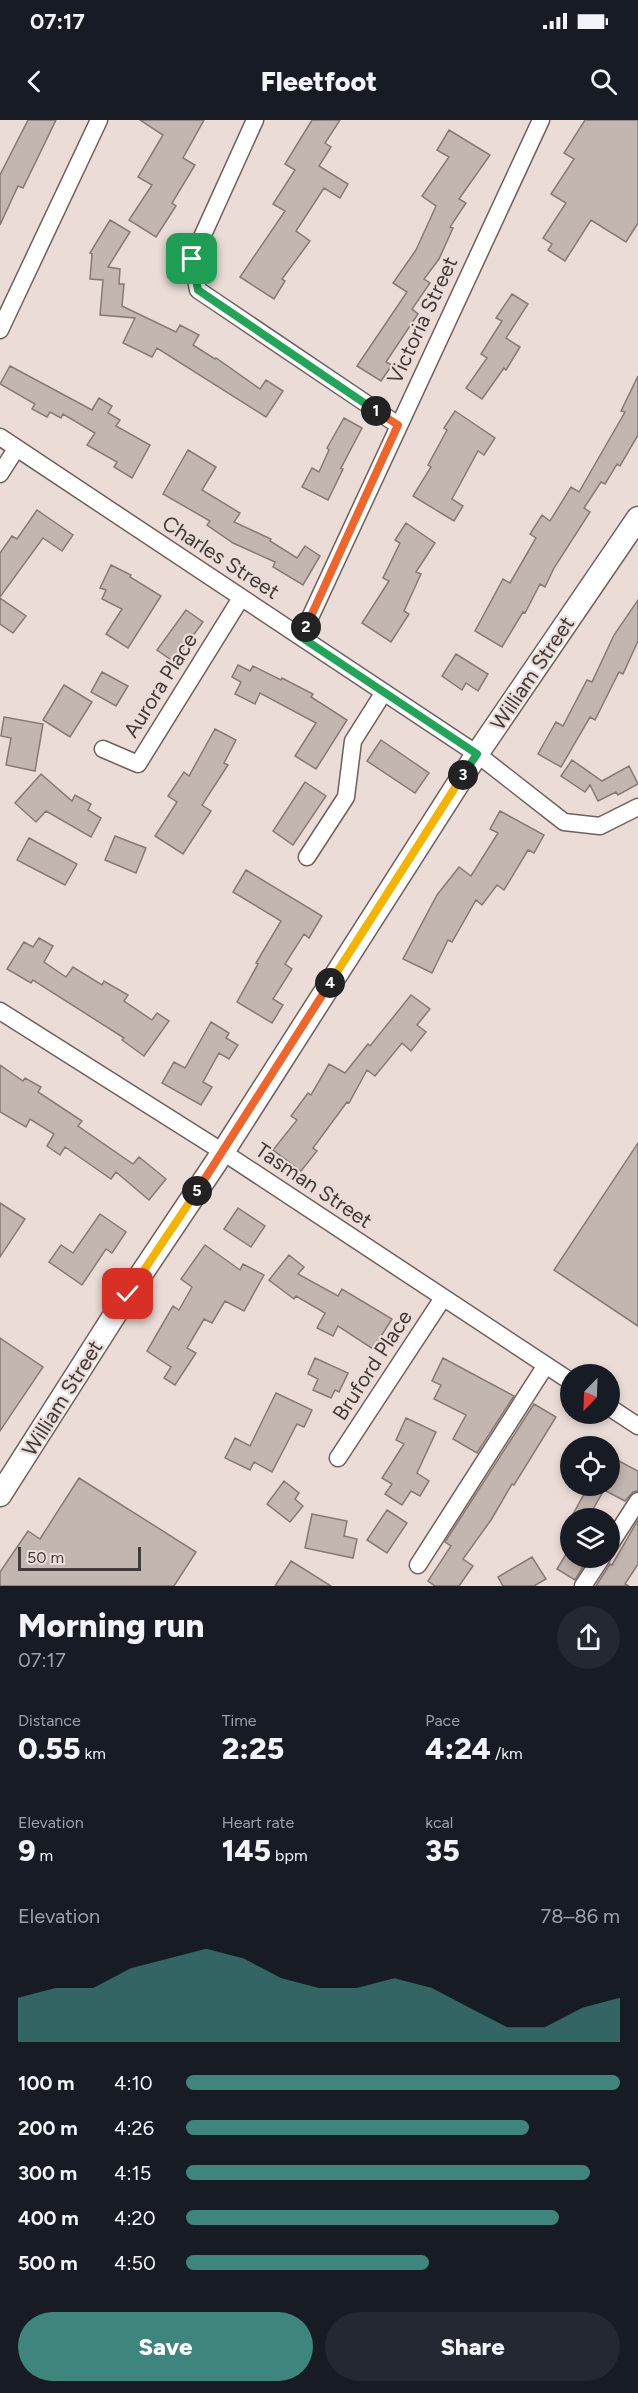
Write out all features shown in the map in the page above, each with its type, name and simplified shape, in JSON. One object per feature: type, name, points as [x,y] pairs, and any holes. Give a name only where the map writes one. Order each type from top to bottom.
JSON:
[{"type":"main road","name":"William Street","points":[[0,1495],[128,1294],[223,1152],[477,754],[634,531]]},
{"type":"street","points":[[0,330],[99,120]]},
{"type":"street","points":[[255,120],[192,259],[198,290],[398,425]]},
{"type":"street","name":"Victoria Street","points":[[301,637],[541,120]]},
{"type":"street","name":"Charles Street","points":[[0,437],[477,754],[564,822],[600,826],[638,807]]},
{"type":"street","points":[[0,474],[16,449]]},
{"type":"street","name":"Aurora Place","points":[[103,749],[138,764],[241,598]]},
{"type":"street","points":[[307,857],[346,797],[353,741],[384,692]]},
{"type":"street","name":"Tasman Street","points":[[0,1011],[223,1152],[560,1374]]},
{"type":"street","name":"Bruford Place","points":[[338,1458],[443,1298]]},
{"type":"street","points":[[418,1565],[546,1365]]},
{"type":"street","points":[[620,1414],[638,1426]]},
{"type":"street","points":[[620,1529],[638,1501]]},
{"type":"street","points":[[583,1586],[595,1568]]},
{"type":"building","points":[[28,120],[56,120],[23,188],[18,186],[0,225],[0,175]]},
{"type":"building","points":[[140,120],[204,120],[183,158],[195,165],[172,203],[176,206],[156,237],[129,220],[152,185],[138,177],[163,135]]},
{"type":"building","points":[[312,120],[340,120],[325,143],[331,147],[319,166],[348,184],[340,198],[324,188],[296,231],[310,241],[282,279],[285,281],[274,299],[240,277],[285,211],[273,204],[295,170],[285,164]]},
{"type":"building","points":[[585,120],[638,120],[638,223],[626,242],[591,220],[565,261],[548,250],[552,244],[543,238],[566,203],[551,194],[574,159],[564,153]]},
{"type":"building","points":[[449,130],[490,155],[459,199],[466,203],[450,227],[453,228],[439,259],[424,279],[430,283],[412,309],[418,314],[386,362],[392,365],[381,381],[357,366],[407,292],[393,283],[416,250],[436,206],[422,196],[449,157],[437,150]]},
{"type":"building","points":[[110,220],[130,232],[108,267],[120,269],[119,284],[124,284],[122,306],[176,332],[180,325],[199,335],[193,345],[260,389],[266,380],[283,391],[266,417],[157,348],[152,357],[123,343],[135,318],[100,315],[103,280],[90,279],[92,254],[90,253]]},
{"type":"building","points":[[512,294],[528,304],[506,338],[520,347],[506,370],[504,368],[482,399],[466,388],[487,358],[481,354],[502,321],[496,318]]},
{"type":"building","points":[[10,366],[92,410],[99,398],[112,406],[108,413],[120,420],[116,426],[150,445],[132,478],[114,467],[117,462],[87,445],[95,433],[63,414],[61,418],[50,412],[47,417],[32,409],[35,404],[0,384]]},
{"type":"building","points":[[638,376],[638,435],[620,466],[617,464],[605,484],[601,482],[584,508],[590,512],[554,568],[545,587],[540,584],[525,613],[523,612],[502,647],[475,631],[503,579],[510,583],[536,538],[530,534],[542,515],[550,521],[571,487],[579,492],[625,412],[621,411]]},
{"type":"building","points":[[455,411],[495,438],[484,455],[478,451],[452,499],[463,506],[454,521],[413,496],[431,467],[428,465],[447,430],[444,428]]},
{"type":"building","points":[[344,418],[362,428],[341,468],[343,469],[328,500],[302,487],[312,468],[319,472],[329,450],[327,448]]},
{"type":"building","points":[[188,450],[216,467],[202,490],[240,513],[234,522],[271,539],[270,541],[297,558],[305,546],[320,556],[303,585],[273,567],[275,562],[233,543],[207,525],[210,521],[163,494]]},
{"type":"building","points":[[37,510],[73,535],[62,551],[43,538],[0,597],[0,553],[12,536],[17,539]]},
{"type":"building","points":[[406,523],[435,543],[416,572],[421,574],[404,611],[409,614],[391,642],[362,623],[389,581],[383,578],[400,543],[395,540]]},
{"type":"building","points":[[111,565],[131,575],[130,577],[161,596],[128,648],[106,634],[122,609],[102,599],[106,590],[100,588]]},
{"type":"building","points":[[0,598],[26,616],[13,633],[0,624]]},
{"type":"building","points":[[638,600],[638,641],[623,674],[619,672],[595,720],[590,717],[561,767],[538,754],[556,722],[563,726],[587,680],[592,682],[614,635]]},
{"type":"building","points":[[186,610],[203,622],[174,662],[157,650]]},
{"type":"building","points":[[456,654],[488,674],[478,691],[466,683],[462,690],[442,676]]},
{"type":"building","points":[[238,665],[250,671],[253,666],[281,680],[282,678],[313,694],[311,697],[347,720],[316,769],[295,756],[316,723],[260,693],[255,704],[235,694],[241,682],[232,677]]},
{"type":"building","points":[[102,672],[128,686],[116,706],[91,692]]},
{"type":"building","points":[[64,685],[92,702],[70,737],[43,720]]},
{"type":"building","points":[[4,717],[43,724],[35,771],[6,765],[11,738],[1,736]]},
{"type":"building","points":[[215,729],[236,740],[224,763],[228,765],[202,805],[211,811],[183,854],[155,836],[177,802],[168,796],[184,772],[189,776]]},
{"type":"building","points":[[381,740],[429,773],[415,793],[367,761]]},
{"type":"building","points":[[572,760],[602,781],[629,766],[638,784],[618,795],[616,792],[598,801],[590,785],[585,792],[561,776]]},
{"type":"building","points":[[41,774],[72,801],[75,795],[91,804],[88,810],[101,818],[91,837],[46,811],[36,822],[15,803]]},
{"type":"building","points":[[305,782],[326,796],[293,845],[273,831]]},
{"type":"building","points":[[500,811],[544,835],[534,853],[528,850],[504,890],[497,885],[482,905],[476,900],[452,942],[448,940],[432,973],[403,959],[437,895],[459,867],[471,876],[498,833],[490,829]]},
{"type":"building","points":[[115,836],[146,848],[136,873],[105,860]]},
{"type":"building","points":[[29,838],[77,864],[65,885],[17,860]]},
{"type":"building","points":[[246,870],[322,916],[309,938],[304,934],[285,964],[292,969],[273,999],[283,1005],[272,1023],[237,1002],[258,964],[256,963],[281,921],[233,892]]},
{"type":"building","points":[[39,938],[53,946],[44,962],[66,977],[73,967],[102,985],[104,981],[128,995],[124,1001],[152,1020],[157,1013],[169,1021],[144,1056],[122,1040],[124,1038],[33,980],[31,983],[7,969],[24,942],[33,947]]},
{"type":"building","points":[[411,995],[430,1009],[417,1025],[426,1032],[411,1051],[402,1043],[375,1076],[367,1070],[349,1103],[347,1102],[313,1148],[317,1151],[301,1171],[273,1150],[297,1120],[291,1116],[308,1093],[311,1095],[329,1064],[345,1073]]},
{"type":"building","points":[[211,1022],[229,1033],[226,1038],[238,1045],[229,1059],[219,1053],[203,1082],[212,1087],[201,1105],[162,1083],[174,1062],[185,1068]]},
{"type":"building","points":[[0,1065],[23,1081],[25,1078],[41,1087],[38,1092],[82,1121],[78,1126],[133,1164],[139,1157],[166,1179],[149,1200],[116,1172],[111,1179],[65,1147],[60,1155],[47,1146],[54,1134],[30,1119],[26,1127],[0,1112]]},
{"type":"building","points":[[638,1143],[638,1326],[554,1270]]},
{"type":"building","points":[[0,1203],[25,1219],[0,1257]]},
{"type":"building","points":[[238,1208],[265,1226],[251,1247],[224,1229]]},
{"type":"building","points":[[100,1214],[126,1232],[112,1253],[106,1249],[82,1285],[49,1262],[61,1245],[73,1253]]},
{"type":"building","points":[[205,1245],[240,1270],[243,1264],[264,1275],[244,1311],[225,1301],[212,1323],[204,1319],[187,1348],[196,1353],[175,1385],[164,1378],[171,1367],[147,1351],[173,1306],[179,1310],[192,1287],[181,1279]]},
{"type":"building","points":[[289,1255],[304,1267],[298,1274],[338,1296],[342,1289],[392,1319],[373,1349],[338,1326],[333,1336],[317,1328],[325,1313],[296,1296],[294,1299],[269,1280]]},
{"type":"building","points":[[0,1338],[43,1367],[0,1431]]},
{"type":"building","points":[[315,1358],[348,1373],[339,1392],[335,1390],[331,1398],[313,1390],[318,1379],[308,1374]]},
{"type":"building","points":[[443,1358],[514,1396],[477,1453],[453,1439],[466,1415],[434,1399],[441,1385],[432,1381]]},
{"type":"building","points":[[276,1393],[312,1410],[304,1427],[297,1424],[272,1472],[254,1462],[250,1470],[225,1458],[235,1438],[250,1446]]},
{"type":"building","points":[[534,1404],[556,1417],[514,1485],[512,1484],[491,1520],[463,1559],[473,1566],[459,1586],[435,1586],[428,1581],[451,1546],[445,1542]]},
{"type":"building","points":[[406,1418],[436,1432],[417,1473],[429,1481],[420,1496],[411,1491],[402,1505],[385,1494],[392,1484],[382,1478],[404,1444],[396,1440]]},
{"type":"building","points":[[620,1462],[638,1471],[638,1491],[633,1492],[625,1501],[615,1496],[620,1496]]},
{"type":"building","points":[[79,1478],[196,1552],[174,1586],[0,1586],[0,1572],[28,1531],[40,1539]]},
{"type":"building","points":[[284,1481],[299,1493],[295,1499],[303,1506],[290,1522],[267,1504]]},
{"type":"building","points":[[583,1496],[601,1496],[594,1508],[576,1508]]},
{"type":"building","points":[[387,1510],[407,1523],[387,1553],[367,1540]]},
{"type":"building","points":[[312,1514],[347,1521],[344,1536],[357,1539],[353,1558],[305,1548]]},
{"type":"building","points":[[638,1520],[638,1564],[625,1584],[629,1586],[596,1586],[607,1568],[620,1568],[620,1551]]},
{"type":"building","points":[[532,1557],[546,1579],[534,1586],[503,1586],[498,1577]]},
{"type":"building","points":[[291,1561],[331,1586],[275,1586]]},
{"type":"building","points":[[560,1564],[560,1568],[582,1568],[575,1580],[557,1569]]},
{"type":"route","points":[[128,1294],[223,1152],[477,754],[301,637],[398,425],[198,290],[192,259]]}]
